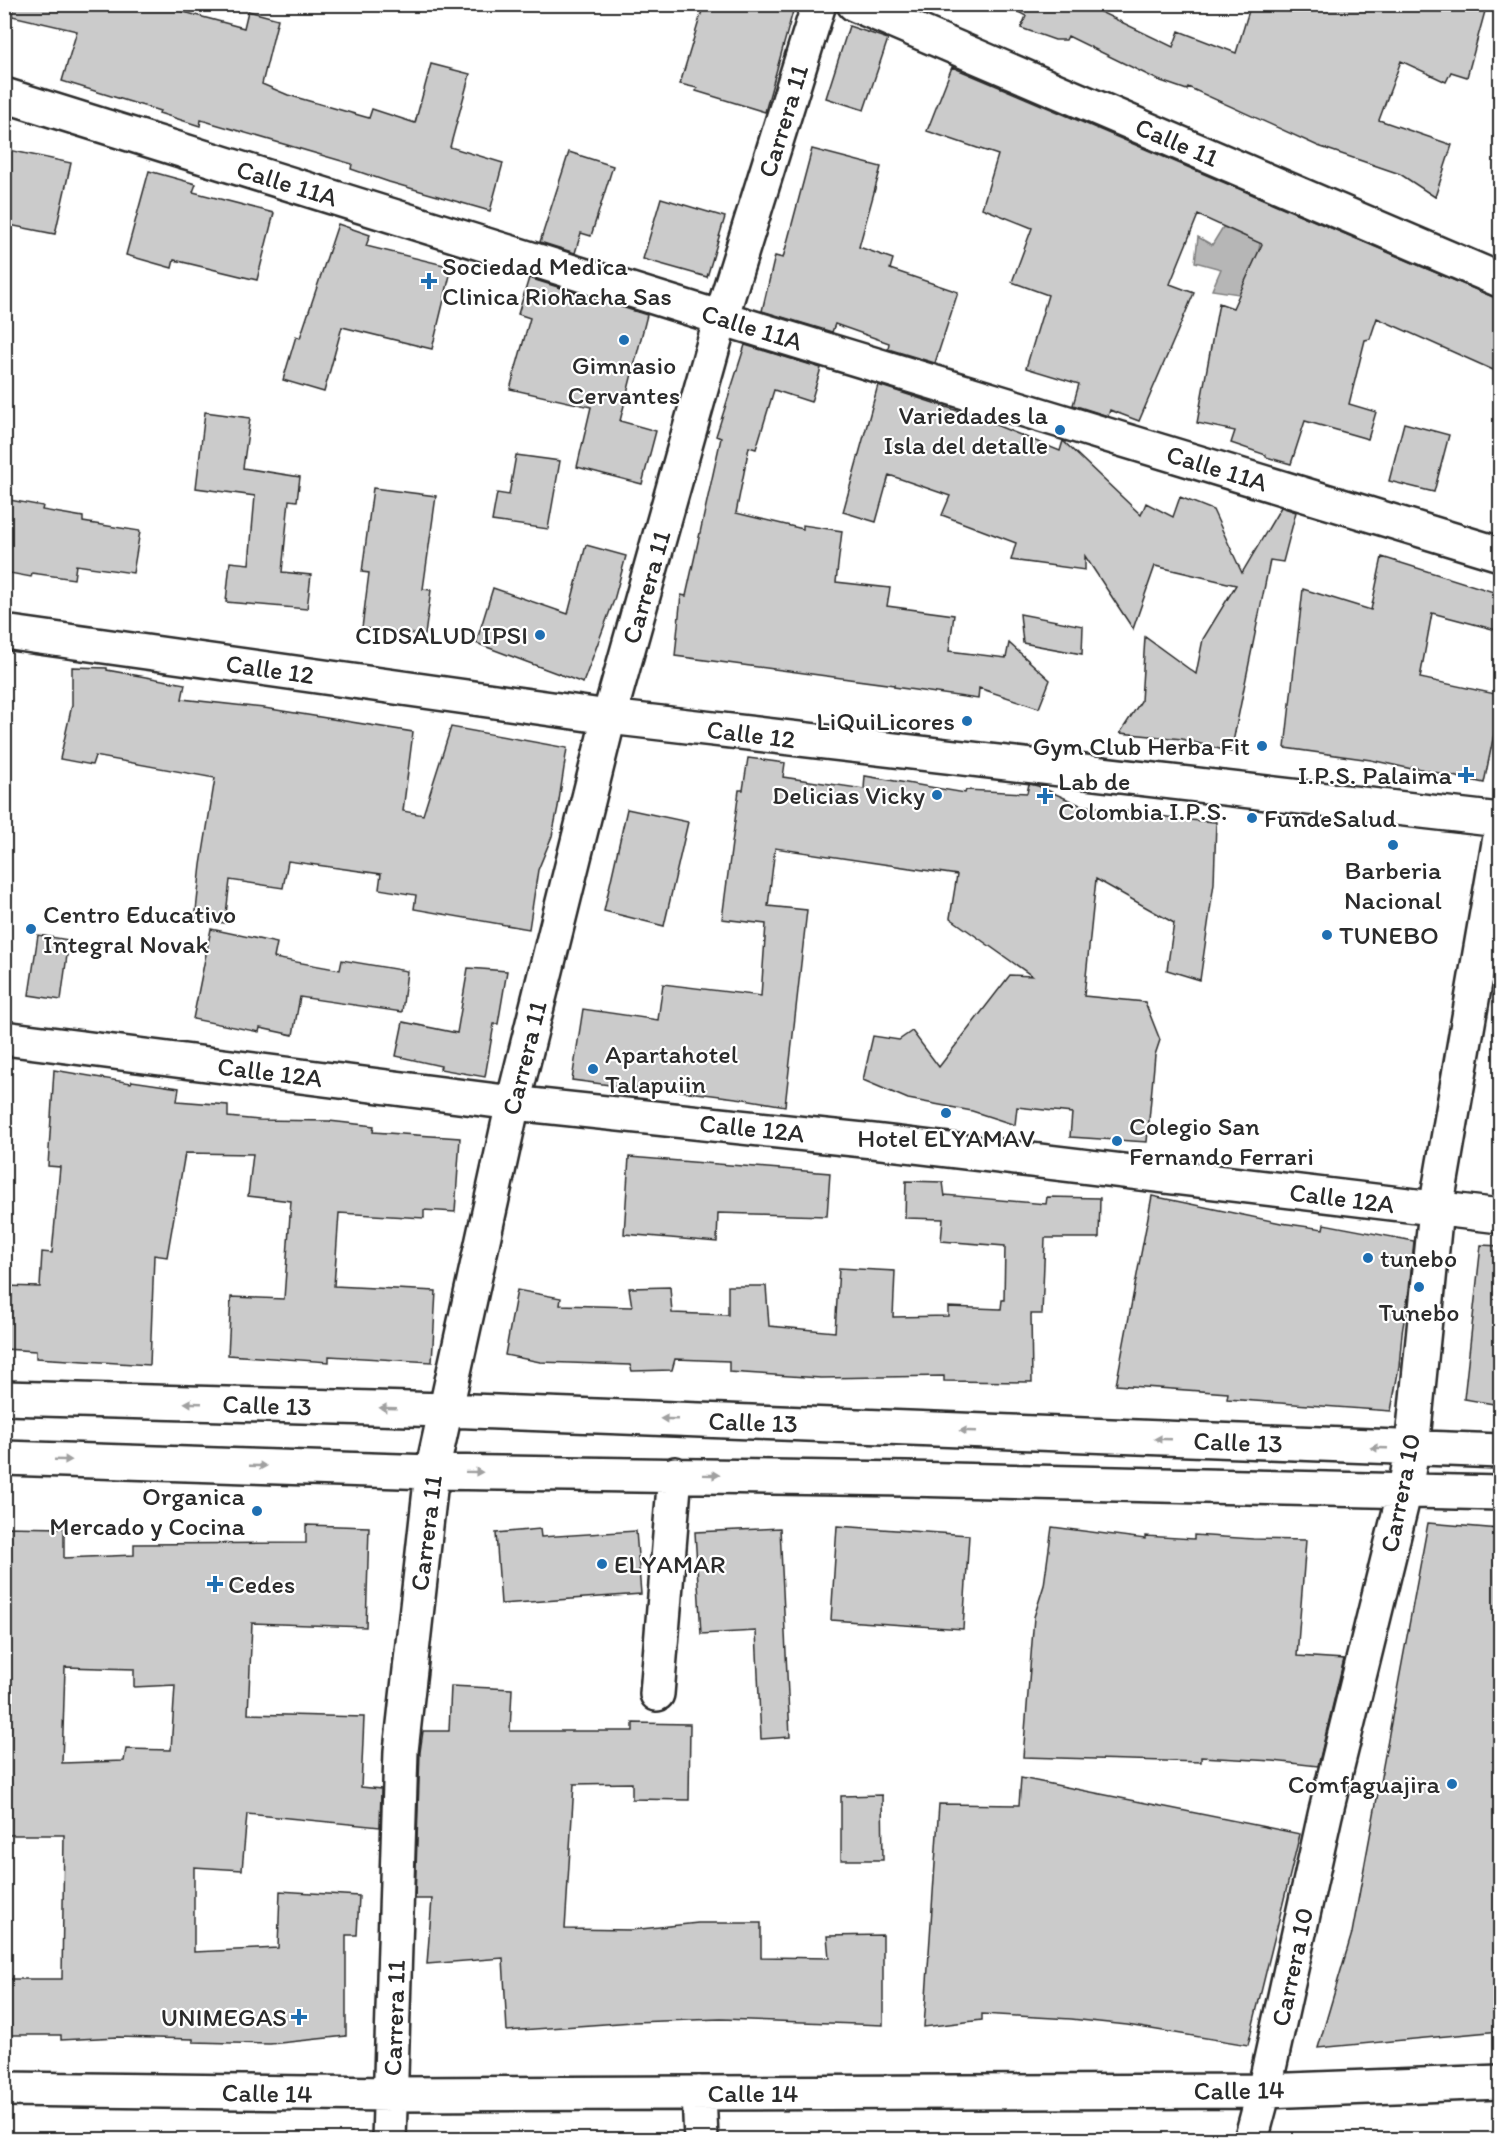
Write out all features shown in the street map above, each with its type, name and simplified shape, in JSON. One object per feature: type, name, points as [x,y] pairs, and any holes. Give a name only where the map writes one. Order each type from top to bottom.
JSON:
[{"type":"street","name":"Carrera 11","points":[[389,2139],[401,1752],[432,1472],[513,1103],[609,717],[722,318],[819,4]]},
{"type":"street","name":"Calle 11","points":[[855,4],[1500,280]]},
{"type":"street","name":"Calle 11A","points":[[4,95],[722,318],[1500,554]]},
{"type":"street","name":"Calle 12","points":[[4,632],[609,717],[1500,820]]},
{"type":"street","name":"Carrera 10","points":[[1251,2139],[1264,2091],[1325,1815],[1405,1490],[1412,1449],[1436,1209],[1500,837]]},
{"type":"street","name":"Calle 12A","points":[[4,1038],[513,1103],[873,1141],[1500,1216]]},
{"type":"street","name":"Calle 13","points":[[4,1398],[446,1410],[1500,1451]]},
{"type":"street","name":"Calle 13","points":[[4,1458],[432,1472],[675,1474],[1500,1493]]},
{"type":"street","points":[[657,1694],[675,1474]]},
{"type":"street","name":"Calle 14","points":[[4,2089],[392,2094],[1264,2091],[1500,2082]]},
{"type":"street","points":[[699,2093],[701,2139]]},
{"type":"shaded area","points":[[1223,227],[1260,243],[1252,296],[1212,290],[1221,269],[1195,262],[1198,237],[1212,245]]},
{"type":"building","points":[[13,4],[154,4],[244,28],[248,11],[278,19],[262,84],[288,95],[369,118],[372,109],[415,123],[431,64],[470,74],[450,147],[503,163],[490,211],[389,182],[351,169],[352,164],[201,120],[200,126],[159,113],[160,111],[62,81],[77,31],[12,16]]},
{"type":"building","points":[[704,4],[795,4],[765,112],[680,84]]},
{"type":"building","points":[[1003,4],[1084,4],[1173,47],[1179,31],[1236,53],[1251,4],[1487,4],[1467,77],[1451,72],[1446,82],[1401,61],[1379,120],[1452,145],[1435,197],[1400,174],[1318,146],[1188,87],[1187,90],[1158,80],[1068,36],[1066,40],[1055,40],[1021,28],[1026,16]]},
{"type":"building","points":[[849,26],[888,39],[864,110],[826,98]]},
{"type":"building","points":[[952,67],[1500,298],[1500,373],[1377,318],[1370,339],[1365,340],[1349,404],[1376,412],[1368,439],[1305,421],[1291,464],[1231,443],[1235,431],[1197,423],[1219,303],[1233,308],[1262,244],[1198,215],[1170,284],[1194,293],[1139,421],[1110,410],[1108,416],[1073,405],[1079,384],[1026,368],[1048,295],[1012,282],[1032,228],[982,208],[998,155],[927,131]]},
{"type":"building","points":[[4,149],[71,163],[55,234],[4,224]]},
{"type":"building","points":[[812,149],[881,167],[859,247],[893,259],[890,269],[958,292],[935,363],[888,349],[889,343],[835,324],[832,332],[762,311],[775,256],[783,258]]},
{"type":"building","points":[[569,152],[613,166],[591,236],[581,233],[575,253],[540,242]]},
{"type":"building","points":[[149,171],[196,184],[193,192],[274,213],[257,280],[174,260],[172,268],[126,255]]},
{"type":"building","points":[[661,198],[725,217],[707,277],[643,259]]},
{"type":"building","points":[[338,224],[370,235],[366,246],[452,267],[432,349],[342,327],[324,392],[283,380],[296,336],[300,338]]},
{"type":"building","points":[[529,278],[647,315],[620,421],[656,431],[642,484],[577,467],[591,407],[510,389],[530,318],[518,314]]},
{"type":"building","points":[[745,345],[821,368],[811,402],[774,390],[756,449],[749,447],[736,513],[803,529],[803,525],[842,531],[836,582],[890,588],[887,606],[954,615],[949,651],[1006,658],[1009,643],[1050,680],[1039,708],[979,688],[978,699],[894,687],[894,685],[675,656],[681,595],[686,596],[721,438],[716,436]]},
{"type":"building","points":[[878,385],[971,415],[1060,451],[1063,441],[1141,515],[1146,503],[1173,517],[1180,497],[1213,510],[1242,573],[1281,507],[1296,512],[1283,562],[1270,560],[1231,752],[1182,739],[1120,733],[1141,701],[1145,637],[1196,674],[1203,639],[1236,585],[1155,566],[1133,629],[1085,556],[1085,570],[1011,560],[1016,543],[942,515],[950,496],[889,475],[876,522],[843,512]]},
{"type":"building","points":[[205,412],[250,418],[243,468],[300,477],[297,501],[289,500],[282,572],[311,575],[307,609],[226,602],[230,562],[249,564],[255,496],[196,488]]},
{"type":"building","points":[[1404,423],[1449,435],[1434,492],[1389,481]]},
{"type":"building","points":[[516,455],[560,461],[548,529],[492,521],[497,493],[509,495]]},
{"type":"building","points":[[373,488],[436,496],[423,589],[431,590],[425,635],[362,628],[369,573],[362,572]]},
{"type":"building","points":[[4,499],[43,506],[42,510],[83,517],[83,522],[140,531],[133,573],[76,565],[74,579],[32,573],[31,577],[4,572]]},
{"type":"building","name":"CIDSALUD IPSI","points":[[586,545],[626,556],[614,600],[583,683],[476,643],[493,588],[568,614]]},
{"type":"building","points":[[1382,557],[1500,594],[1500,631],[1432,613],[1420,678],[1500,695],[1484,783],[1412,767],[1412,769],[1371,760],[1285,748],[1303,589],[1371,610]]},
{"type":"building","points":[[1020,614],[1083,626],[1082,654],[1023,643]]},
{"type":"building","points":[[72,667],[107,668],[107,670],[185,684],[182,699],[264,708],[413,732],[403,811],[423,815],[451,727],[567,748],[552,836],[538,870],[529,929],[414,909],[416,895],[379,889],[381,874],[288,861],[283,888],[230,880],[225,923],[195,920],[215,778],[95,756],[92,765],[60,759],[72,705]]},
{"type":"building","points":[[748,758],[785,763],[783,777],[864,789],[865,776],[965,793],[966,790],[1027,793],[1029,784],[1080,805],[1216,822],[1214,883],[1200,980],[1167,970],[1174,923],[1096,879],[1084,996],[1145,1002],[1160,1040],[1155,1055],[1147,1142],[1070,1137],[1072,1113],[1017,1107],[1015,1125],[972,1111],[908,1099],[863,1080],[873,1036],[899,1040],[912,1031],[939,1067],[1010,975],[1032,976],[950,918],[957,875],[775,848],[768,906],[807,910],[785,1106],[649,1087],[648,1090],[572,1080],[583,1009],[658,1020],[663,984],[761,996],[766,924],[722,919],[739,790],[743,790]]},
{"type":"building","points":[[627,809],[688,822],[664,926],[604,911]]},
{"type":"building","points":[[211,929],[277,943],[274,958],[340,970],[342,960],[407,971],[402,1012],[300,997],[293,1035],[260,1028],[259,1032],[193,1019]]},
{"type":"building","points":[[38,935],[69,940],[61,1000],[29,995]]},
{"type":"building","points":[[468,968],[507,971],[498,1024],[494,1024],[485,1077],[440,1069],[441,1066],[396,1056],[403,1022],[457,1033]]},
{"type":"building","points":[[54,1070],[131,1083],[132,1081],[179,1088],[177,1101],[228,1105],[228,1117],[329,1121],[374,1126],[373,1132],[460,1138],[455,1212],[424,1210],[424,1218],[339,1213],[334,1286],[436,1291],[432,1362],[329,1356],[329,1362],[228,1355],[231,1297],[284,1299],[291,1201],[248,1196],[253,1154],[185,1153],[167,1257],[154,1255],[150,1365],[36,1358],[36,1351],[4,1349],[4,1286],[40,1287],[42,1252],[52,1253],[60,1167],[48,1166]]},
{"type":"building","points":[[629,1157],[830,1173],[827,1216],[718,1213],[717,1242],[624,1234]]},
{"type":"building","points":[[906,1181],[943,1182],[945,1197],[945,1195],[1046,1204],[1047,1197],[1100,1198],[1099,1238],[1045,1238],[1042,1314],[1031,1314],[1032,1382],[944,1381],[944,1376],[821,1378],[729,1372],[729,1361],[675,1359],[672,1370],[632,1371],[630,1365],[540,1362],[505,1355],[517,1290],[561,1298],[560,1305],[632,1307],[629,1288],[670,1287],[672,1313],[728,1315],[728,1286],[766,1286],[769,1326],[835,1332],[839,1268],[895,1271],[893,1317],[948,1316],[948,1307],[1001,1309],[1002,1300],[1004,1300],[1005,1246],[941,1241],[943,1219],[905,1218]]},
{"type":"building","points":[[1152,1196],[1281,1223],[1323,1229],[1324,1224],[1414,1241],[1399,1367],[1391,1411],[1227,1399],[1228,1393],[1116,1385]]},
{"type":"building","points":[[1481,1245],[1500,1246],[1500,1405],[1464,1399]]},
{"type":"building","name":"Comfaguajira","points":[[1428,1523],[1500,1529],[1500,2031],[1318,2048],[1352,1933]]},
{"type":"building","points":[[306,1525],[369,1527],[366,1627],[252,1623],[248,1714],[364,1717],[361,1787],[381,1789],[380,1827],[247,1814],[242,1870],[194,1867],[194,1952],[278,1948],[280,1891],[359,1896],[357,1935],[346,1935],[346,2036],[270,2044],[117,2037],[61,2040],[61,2035],[4,2035],[4,1979],[62,1979],[64,1835],[4,1835],[4,1527],[64,1528],[64,1558],[134,1555],[134,1544],[306,1543]],"holes":[[[65,1667],[134,1669],[134,1687],[175,1685],[171,1750],[126,1749],[124,1761],[62,1763]]]},
{"type":"building","points":[[837,1526],[969,1535],[963,1629],[831,1620]]},
{"type":"building","points":[[1052,1527],[1145,1539],[1145,1536],[1194,1539],[1194,1535],[1306,1540],[1297,1656],[1344,1659],[1318,1766],[1201,1757],[1201,1762],[1023,1757],[1034,1617],[1044,1585]]},
{"type":"building","points":[[780,1528],[790,1737],[761,1739],[756,1631],[701,1634],[695,1532]]},
{"type":"building","points":[[540,1529],[541,1537],[636,1531],[641,1594],[501,1604],[496,1533]]},
{"type":"building","points":[[451,1686],[512,1689],[510,1731],[633,1731],[633,1723],[690,1724],[689,1800],[632,1799],[632,1783],[574,1784],[565,1929],[631,1930],[698,1923],[761,1923],[761,1957],[829,1958],[827,1936],[883,1935],[883,2025],[721,2019],[633,2022],[507,2031],[503,1958],[427,1964],[432,1899],[415,1899],[420,1752],[423,1731],[449,1731]]},
{"type":"building","points":[[1021,1778],[1300,1834],[1248,2045],[1127,2025],[982,2014],[982,2020],[924,2027],[939,1804],[1019,1805]]},
{"type":"building","points":[[882,1795],[883,1860],[841,1860],[841,1796]]},
{"type":"place","name":"Sociedad Medica Clinica Riohacha Sas","points":[[429,281]]},
{"type":"place","name":"Gimnasio Cervantes","points":[[624,340]]},
{"type":"place","name":"Variedades la Isla del detalle","points":[[1060,430]]},
{"type":"place","name":"CIDSALUD IPSI","points":[[540,635]]},
{"type":"place","name":"LiQuiLicores","points":[[967,721]]},
{"type":"place","name":"Gym Club Herba Fit","points":[[1262,746]]},
{"type":"place","name":"I.P.S. Palaima","points":[[1466,775]]},
{"type":"place","name":"Delicias Vicky","points":[[937,795]]},
{"type":"place","name":"Lab de Colombia I.P.S.","points":[[1045,796]]},
{"type":"place","name":"FundeSalud","points":[[1252,818]]},
{"type":"place","name":"Barberia Nacional","points":[[1393,845]]},
{"type":"place","name":"Centro Educativo Integral Novak","points":[[31,929]]},
{"type":"place","name":"TUNEBO","points":[[1327,935]]},
{"type":"place","name":"Apartahotel Talapuiin","points":[[593,1069]]},
{"type":"place","name":"Hotel ELYAMAV","points":[[946,1113]]},
{"type":"place","name":"Colegio San Fernando Ferrari","points":[[1117,1141]]},
{"type":"place","name":"tunebo","points":[[1368,1258]]},
{"type":"place","name":"Tunebo","points":[[1419,1287]]},
{"type":"place","name":"Organica Mercado y Cocina","points":[[257,1511]]},
{"type":"place","name":"ELYAMAR","points":[[602,1564]]},
{"type":"place","name":"Cedes","points":[[215,1584]]},
{"type":"place","name":"Comfaguajira","points":[[1452,1784]]},
{"type":"place","name":"UNIMEGAS","points":[[299,2017]]}]
